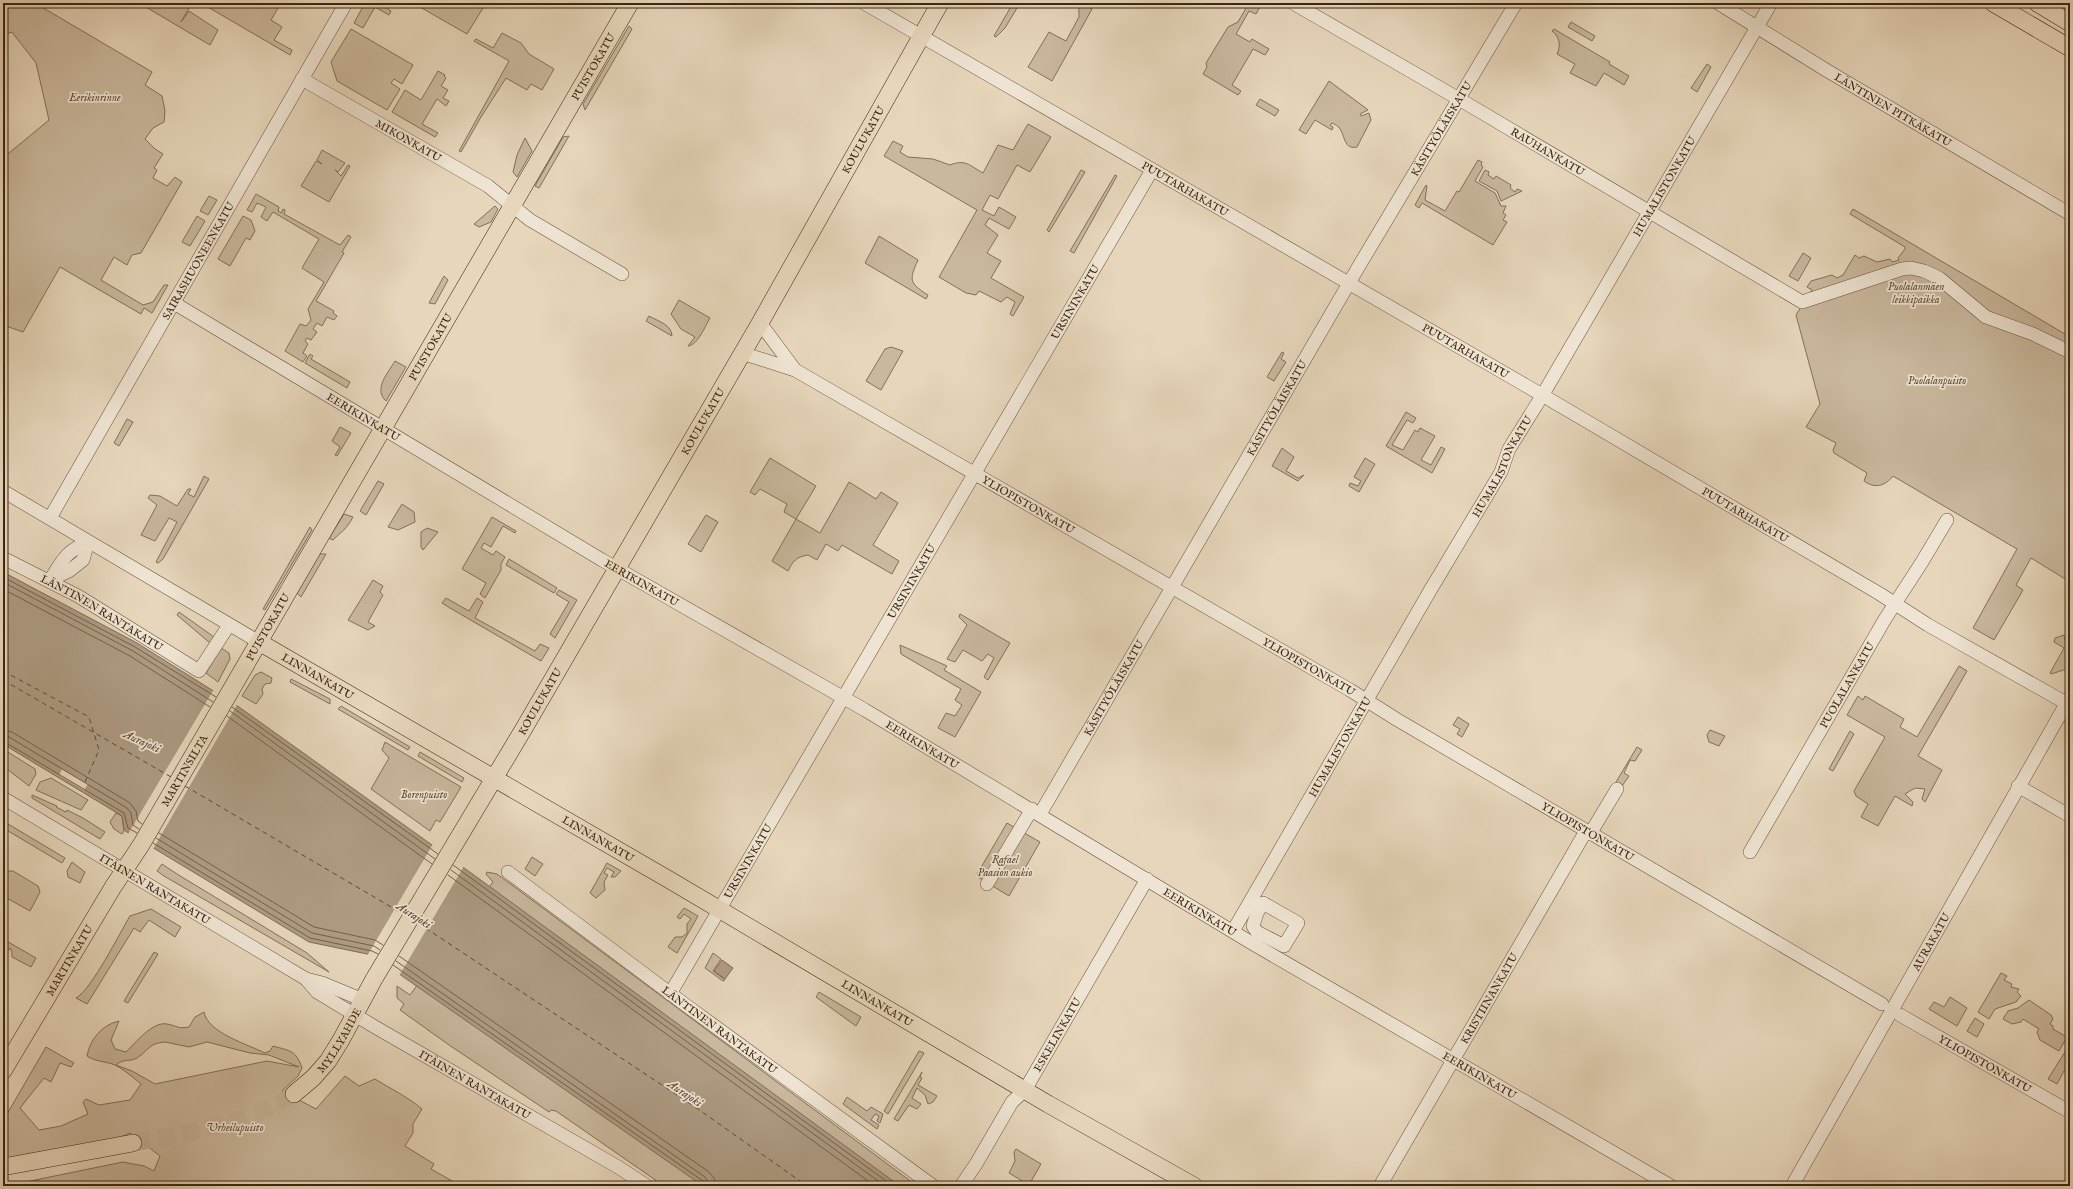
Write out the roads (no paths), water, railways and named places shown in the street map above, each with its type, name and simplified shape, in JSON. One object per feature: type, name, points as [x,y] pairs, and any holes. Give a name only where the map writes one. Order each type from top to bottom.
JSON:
[{"type":"main road","name":"PUISTOKATU","points":[[231,689],[630,3]]},
{"type":"main road","name":"KOULUKATU","points":[[459,835],[494,778],[760,324],[940,3]]},
{"type":"main road","points":[[1993,3],[2070,48]]},
{"type":"main road","points":[[2037,3],[2070,22]]},
{"type":"main road","name":"LINNANKATU","points":[[258,642],[720,910],[1025,1090],[1194,1186]]},
{"type":"main road","name":"MARTINSILTA","points":[[137,850],[231,689]]},
{"type":"main road","name":"MYLLYAHDE","points":[[294,1094],[305,1087],[328,1061],[374,979],[459,835]]},
{"type":"main road","name":"MARTINKATU","points":[[3,1071],[137,850]]},
{"type":"main road","points":[[3,1167],[133,1143]]},
{"type":"street","name":"SAIRASHUONEENKATU","points":[[50,518],[346,3]]},
{"type":"street","name":"PUUTARHAKATU","points":[[864,3],[1348,285],[1542,396],[1895,603],[1928,625],[2068,700]]},
{"type":"street","name":"RAUHANKATU","points":[[1293,3],[1459,99],[1802,302],[1890,271],[1911,268],[1931,273],[1939,278],[1986,317],[2033,334],[2070,352]]},
{"type":"street","name":"KÄSITYÖLÄISKATU","points":[[1036,811],[1172,588],[1348,285],[1516,3]]},
{"type":"street","name":"LÄNTINEN PITKÄKATU","points":[[1718,3],[1826,70],[2070,214]]},
{"type":"street","name":"HUMALISTONKATU","points":[[1233,931],[1501,472],[1509,449],[1542,396],[1771,3]]},
{"type":"street","name":"MIKONKATU","points":[[302,79],[488,186],[530,220],[622,274]]},
{"type":"street","name":"URSININKATU","points":[[670,994],[1152,170]]},
{"type":"street","name":"EERIKINKATU","points":[[174,303],[617,569],[844,698],[1036,811],[1312,978],[1453,1058],[1672,1186]]},
{"type":"street","name":"YLIOPISTONKATU","points":[[760,324],[795,370]]},
{"type":"street","name":"YLIOPISTONKATU","points":[[742,353],[795,370],[1366,701],[1882,1004]]},
{"type":"street","name":"LINNANKATU","points":[[3,491],[258,642]]},
{"type":"street","name":"PUOLALANKATU","points":[[1750,852],[1895,603],[1947,520]]},
{"type":"street","points":[[50,580],[67,554],[88,542]]},
{"type":"street","name":"LÄNTINEN RANTAKATU","points":[[3,558],[50,580],[199,671],[229,625]]},
{"type":"street","name":"AURAKATU","points":[[1792,1186],[2068,700]]},
{"type":"street","points":[[2018,786],[2070,816]]},
{"type":"street","name":"KRISTIINANKATU","points":[[1380,1186],[1576,848],[1617,788]]},
{"type":"street","name":"ITÄINEN RANTAKATU","points":[[3,798],[306,979],[317,992],[359,1007],[647,1186]]},
{"type":"street","points":[[987,884],[1036,811]]},
{"type":"street","name":"LÄNTINEN RANTAKATU","points":[[508,872],[670,994],[933,1186]]},
{"type":"street","name":"ESKELINKATU","points":[[961,1186],[976,1164],[1012,1102],[1025,1090],[1147,879]]},
{"type":"street","name":"YLIOPISTONKATU","points":[[1900,1015],[2070,1112]]},
{"type":"water","name":"Aurajoki","points":[[3,572],[137,643],[239,707],[467,870],[900,1186],[703,1186],[372,955],[309,942],[124,830],[122,816],[3,744]]},
{"type":"water","points":[[722,960],[733,968],[725,979],[714,971]]},
{"type":"tunnel","points":[[133,1143],[195,1131],[237,1120],[257,1113],[294,1094]]},
{"type":"park label","name":"Eerikinrinne","points":[[95,97]]},
{"type":"park label","name":"Puolalanmäen leikkipaikka","points":[[1916,292]]},
{"type":"park label","name":"Puolalanpuisto","points":[[1937,380]]},
{"type":"park label","name":"Borenpuisto","points":[[424,794]]},
{"type":"park label","name":"Rafael Paasion aukio","points":[[1005,865]]},
{"type":"park label","name":"Urheilupuisto","points":[[235,1127]]}]
